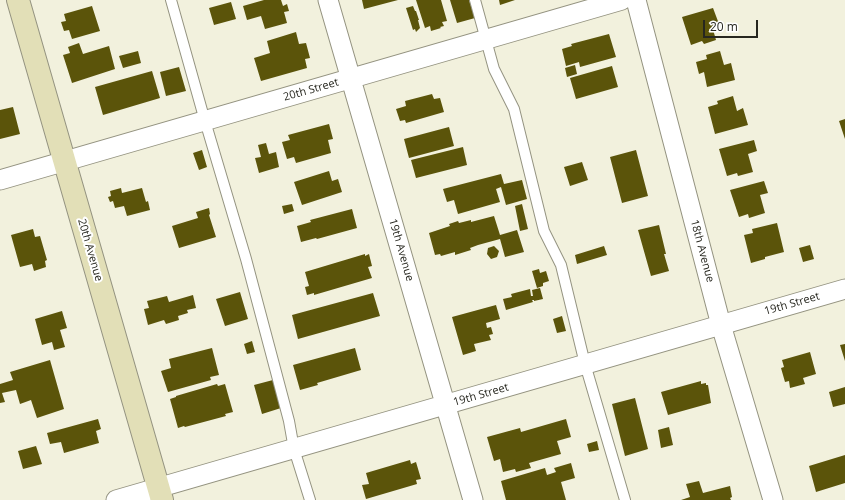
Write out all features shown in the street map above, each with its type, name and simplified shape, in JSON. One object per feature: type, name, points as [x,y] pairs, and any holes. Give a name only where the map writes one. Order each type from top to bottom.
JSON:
[{"type":"street","name":"20th Avenue","points":[[18,0],[160,494]]},
{"type":"street","name":"19th Avenue","points":[[328,0],[473,500]]},
{"type":"street","name":"20th Street","points":[[0,180],[622,0]]},
{"type":"street","name":"18th Avenue","points":[[636,0],[721,325],[773,500]]},
{"type":"street","name":"19th Street","points":[[116,500],[160,494],[294,448],[845,289]]},
{"type":"lane","points":[[171,0],[246,259],[289,421],[294,448],[310,500]]},
{"type":"lane","points":[[475,0],[494,69],[514,109],[544,231],[560,265],[585,364],[625,500]]},
{"type":"building","points":[[264,0],[281,0],[283,6],[287,4],[289,11],[284,12],[287,23],[265,29],[261,16],[247,20],[243,6]]},
{"type":"building","points":[[362,0],[398,0],[364,9]]},
{"type":"building","points":[[416,0],[441,0],[447,21],[442,22],[444,26],[431,31],[430,26],[425,28]]},
{"type":"building","points":[[450,0],[469,0],[475,18],[457,23]]},
{"type":"building","points":[[499,0],[515,0],[500,5]]},
{"type":"building","points":[[231,2],[236,19],[214,25],[209,8]]},
{"type":"building","points":[[92,6],[100,31],[72,39],[69,30],[64,31],[61,22],[66,21],[64,14]]},
{"type":"building","points":[[413,6],[419,20],[420,28],[416,32],[415,29],[413,30],[406,8]]},
{"type":"building","points":[[713,8],[719,24],[712,26],[716,40],[704,44],[702,41],[691,45],[682,17]]},
{"type":"building","points":[[296,32],[299,44],[306,43],[310,58],[305,59],[307,68],[261,81],[254,58],[270,53],[267,41]]},
{"type":"building","points":[[609,34],[616,57],[580,67],[579,62],[566,66],[562,49],[572,46],[571,44]]},
{"type":"building","points":[[79,43],[83,54],[109,46],[115,69],[72,83],[63,55],[70,53],[68,47]]},
{"type":"building","points":[[138,51],[141,63],[123,68],[119,56]]},
{"type":"building","points":[[720,51],[724,65],[731,63],[735,80],[707,87],[704,72],[699,74],[696,62],[707,59],[706,55]]},
{"type":"building","points":[[575,65],[577,74],[567,77],[565,68]]},
{"type":"building","points":[[612,66],[618,87],[576,99],[570,78]]},
{"type":"building","points":[[179,67],[186,91],[166,96],[160,72]]},
{"type":"building","points":[[152,71],[160,98],[103,115],[95,87]]},
{"type":"building","points":[[432,94],[434,99],[440,98],[444,112],[406,123],[405,120],[400,121],[396,109],[406,106],[405,101]]},
{"type":"building","points":[[733,96],[737,111],[743,108],[748,125],[715,134],[708,107],[718,104],[717,101]]},
{"type":"building","points":[[13,107],[20,134],[0,139],[0,110]]},
{"type":"building","points":[[845,119],[845,139],[839,121]]},
{"type":"building","points":[[329,124],[333,139],[328,140],[331,153],[296,163],[294,157],[287,159],[282,142],[290,140],[288,135]]},
{"type":"building","points":[[449,127],[454,146],[409,158],[404,139]]},
{"type":"building","points":[[754,140],[757,151],[748,154],[753,172],[738,176],[737,173],[727,176],[719,149]]},
{"type":"building","points":[[266,143],[269,154],[276,152],[279,167],[259,173],[255,158],[261,157],[258,145]]},
{"type":"building","points":[[463,147],[467,165],[416,178],[411,160]]},
{"type":"building","points":[[202,150],[207,167],[199,170],[193,153]]},
{"type":"building","points":[[636,150],[648,196],[622,203],[610,157]]},
{"type":"building","points":[[582,162],[588,180],[570,186],[564,167]]},
{"type":"building","points":[[329,171],[332,181],[338,179],[342,192],[302,205],[294,182]]},
{"type":"building","points":[[501,174],[504,184],[522,180],[527,199],[506,205],[501,187],[496,189],[500,202],[458,214],[454,200],[447,202],[443,189]]},
{"type":"building","points":[[764,181],[768,193],[760,195],[765,213],[749,218],[748,214],[739,217],[730,190]]},
{"type":"building","points":[[121,188],[122,193],[142,188],[150,210],[127,216],[124,206],[115,208],[113,201],[110,202],[108,197],[111,196],[110,191]]},
{"type":"building","points":[[292,204],[294,211],[284,214],[282,206]]},
{"type":"building","points":[[522,204],[528,229],[520,231],[515,206]]},
{"type":"building","points":[[209,208],[209,215],[216,237],[179,248],[172,226],[198,218],[196,212]]},
{"type":"building","points":[[352,209],[357,228],[301,242],[297,226],[311,222],[310,220]]},
{"type":"building","points":[[494,216],[500,235],[517,230],[524,252],[505,257],[500,239],[478,245],[470,248],[471,250],[455,255],[455,252],[441,256],[440,254],[435,255],[429,233],[450,226],[449,224],[458,221],[459,223],[471,220],[471,222]]},
{"type":"building","points":[[777,223],[784,252],[765,257],[765,259],[751,263],[744,235],[753,233],[752,229]]},
{"type":"building","points":[[659,225],[666,254],[664,254],[669,271],[651,276],[638,230]]},
{"type":"building","points":[[33,229],[35,237],[40,236],[47,260],[45,261],[46,267],[34,271],[32,264],[20,267],[11,235]]},
{"type":"building","points":[[810,245],[814,259],[803,262],[799,248]]},
{"type":"building","points":[[494,246],[499,251],[497,257],[491,259],[487,254],[488,248]]},
{"type":"building","points":[[604,246],[607,255],[577,264],[575,255]]},
{"type":"building","points":[[365,254],[365,256],[369,254],[372,266],[368,267],[372,278],[314,295],[314,293],[307,295],[305,287],[309,286],[305,272]]},
{"type":"building","points":[[539,269],[540,273],[546,271],[549,281],[543,283],[543,286],[537,288],[532,271]]},
{"type":"building","points":[[540,288],[543,299],[532,300],[533,302],[506,310],[503,299],[512,297],[511,294],[530,289],[531,296],[533,296],[532,290]]},
{"type":"building","points":[[240,292],[248,319],[225,326],[216,299]]},
{"type":"building","points":[[373,293],[380,316],[298,339],[292,315]]},
{"type":"building","points":[[193,295],[196,308],[187,310],[188,313],[178,316],[179,320],[166,324],[164,320],[148,325],[144,309],[149,308],[147,301],[167,296],[169,302]]},
{"type":"building","points":[[496,305],[500,319],[486,323],[487,328],[491,327],[493,334],[489,335],[491,340],[474,344],[476,351],[463,355],[452,317]]},
{"type":"building","points":[[62,311],[67,328],[60,330],[65,347],[54,350],[52,342],[42,345],[35,319]]},
{"type":"building","points":[[562,316],[566,331],[557,333],[553,319]]},
{"type":"building","points":[[252,341],[255,352],[247,354],[244,344]]},
{"type":"building","points":[[845,344],[845,361],[840,345]]},
{"type":"building","points":[[212,348],[219,375],[210,377],[211,380],[168,392],[161,371],[171,368],[169,359]]},
{"type":"building","points":[[355,348],[361,370],[317,383],[318,385],[300,390],[293,365]]},
{"type":"building","points":[[810,352],[816,374],[803,378],[805,384],[790,388],[789,381],[785,382],[781,368],[784,367],[782,360]]},
{"type":"building","points":[[50,360],[64,409],[37,418],[31,400],[20,404],[16,390],[2,393],[5,402],[0,403],[0,384],[13,380],[10,372]]},
{"type":"building","points":[[273,380],[281,408],[262,414],[254,385]]},
{"type":"building","points":[[701,381],[701,384],[706,383],[706,385],[708,385],[711,403],[668,415],[661,392]]},
{"type":"building","points":[[217,384],[218,386],[225,384],[233,412],[225,414],[226,416],[178,428],[170,399]]},
{"type":"building","points":[[845,387],[845,404],[833,407],[829,392]]},
{"type":"building","points":[[635,398],[648,449],[625,456],[612,404]]},
{"type":"building","points":[[98,419],[101,429],[96,431],[99,443],[64,453],[61,442],[50,444],[47,433]]},
{"type":"building","points":[[566,419],[571,437],[557,441],[561,454],[529,463],[531,468],[516,472],[515,469],[503,472],[500,459],[494,461],[487,437],[520,428],[521,432]]},
{"type":"building","points":[[669,427],[673,445],[661,448],[658,430]]},
{"type":"building","points":[[597,441],[599,450],[589,452],[587,444]]},
{"type":"building","points":[[36,446],[42,464],[23,469],[18,451]]},
{"type":"building","points":[[845,455],[845,483],[816,492],[809,466]]},
{"type":"building","points":[[410,460],[411,464],[416,462],[421,479],[416,480],[417,484],[366,499],[362,485],[369,484],[366,473]]},
{"type":"building","points":[[571,463],[575,478],[561,482],[566,500],[506,500],[501,481],[545,468],[547,475],[556,472],[554,468]]},
{"type":"building","points":[[699,481],[703,493],[730,486],[732,497],[730,498],[731,500],[681,500],[690,497],[686,484]]}]
